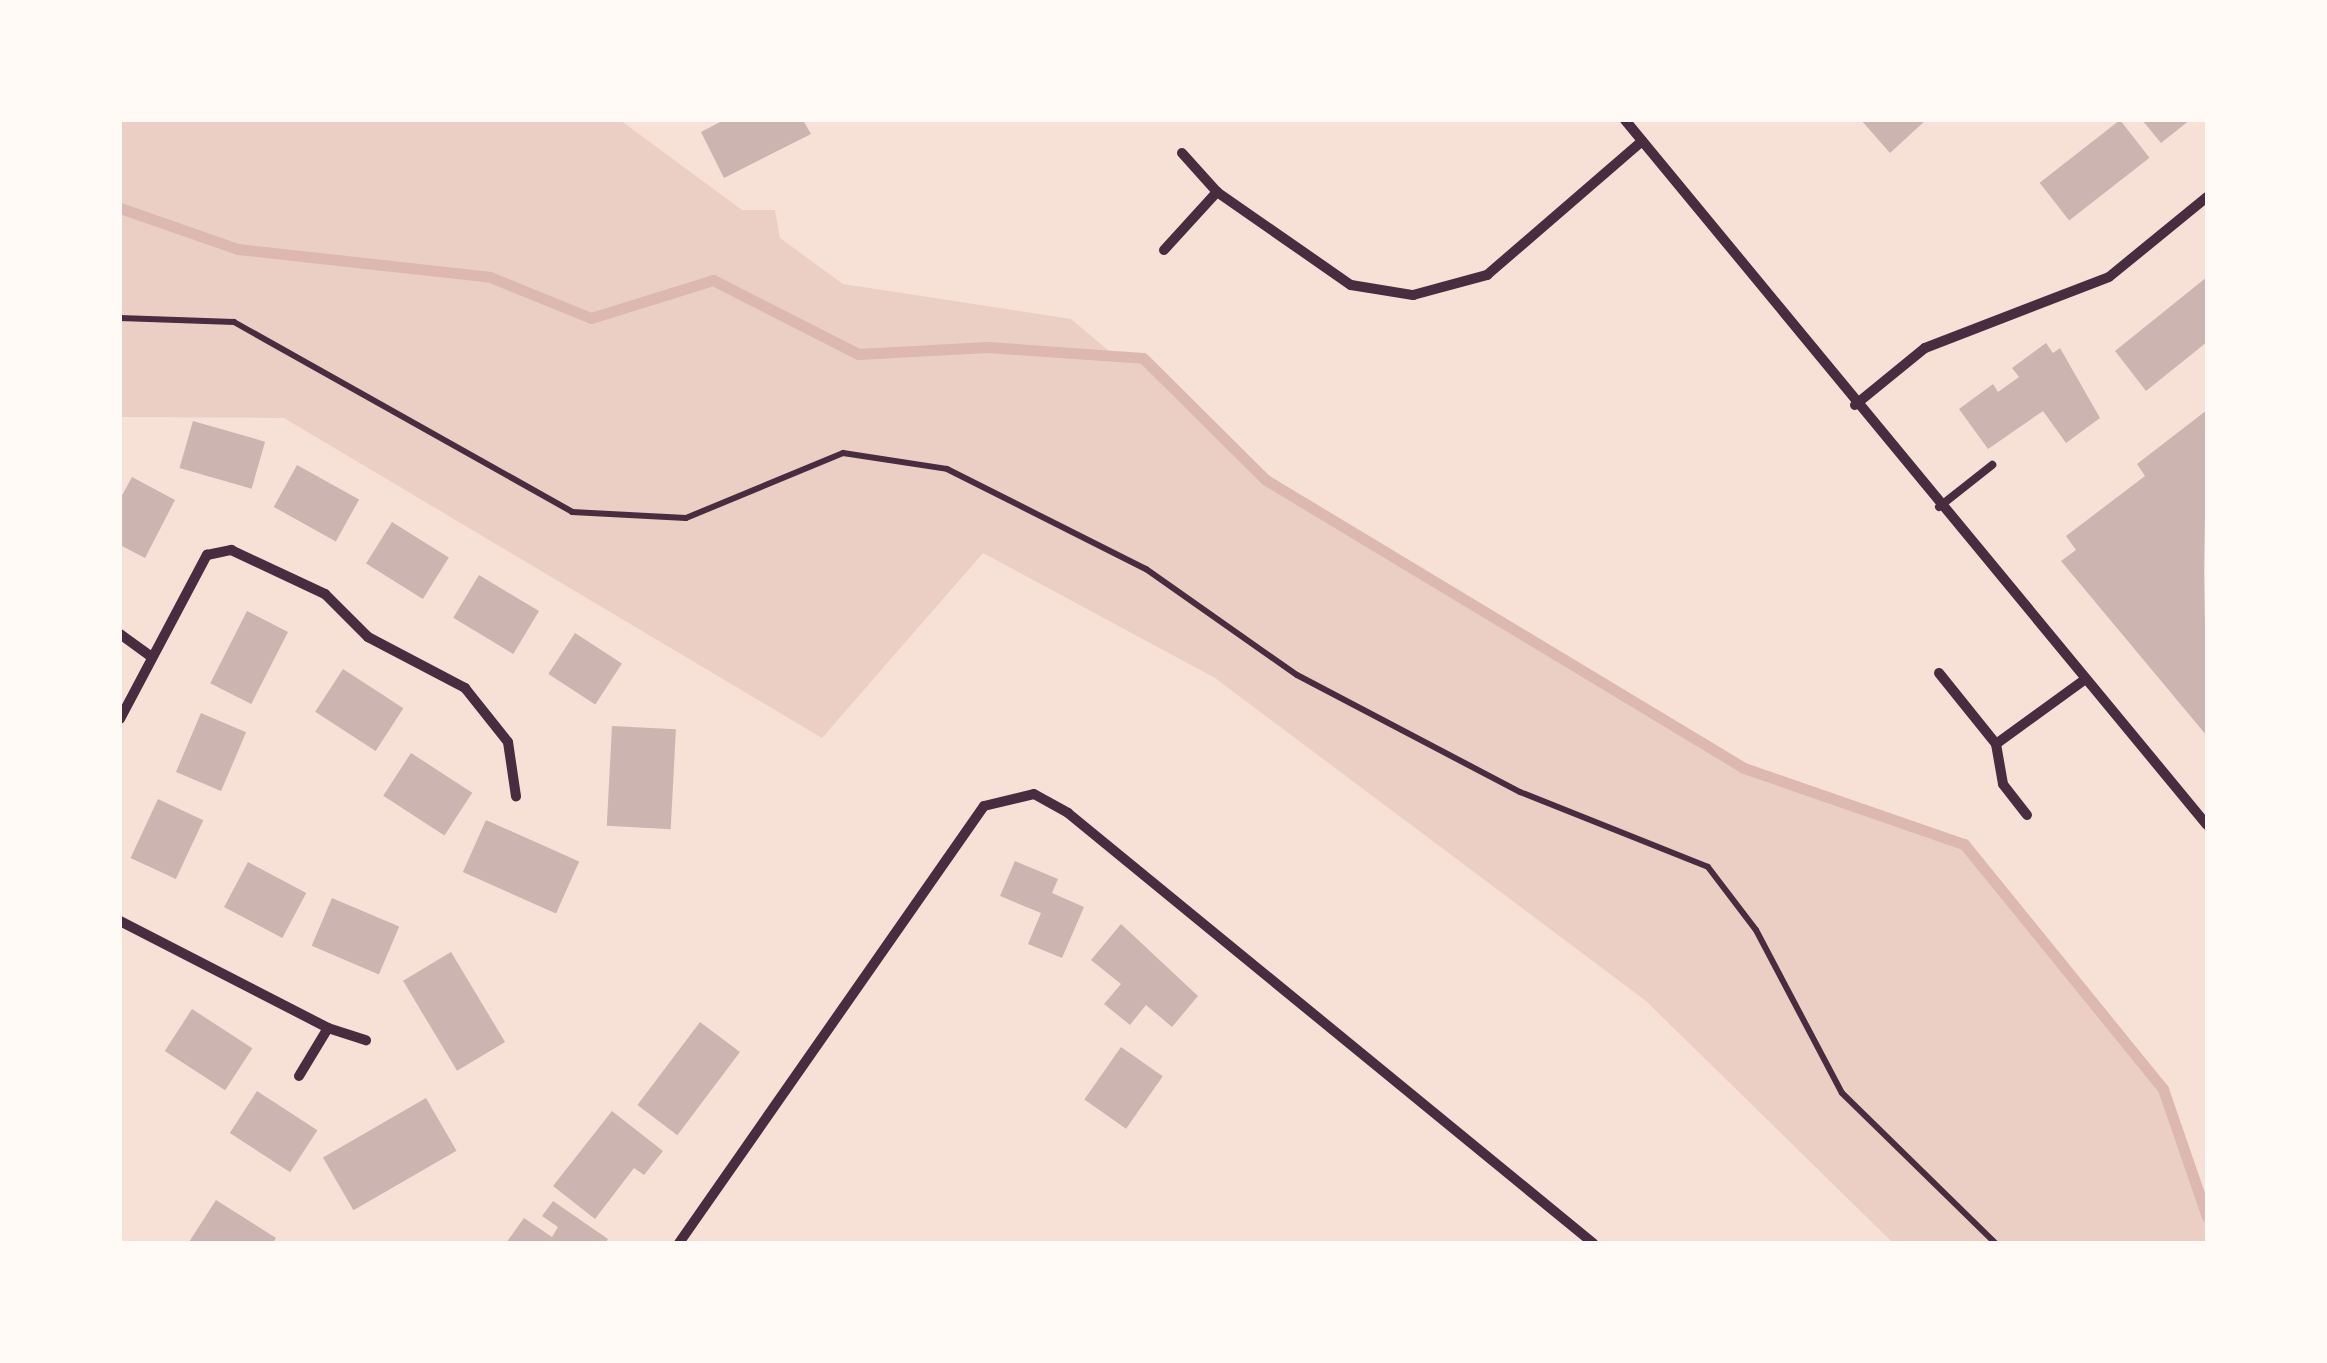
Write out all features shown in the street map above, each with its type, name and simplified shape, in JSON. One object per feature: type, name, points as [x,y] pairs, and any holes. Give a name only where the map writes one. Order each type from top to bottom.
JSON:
[{"type":"street","points":[[1625,120],[1938,507],[2207,825]]},
{"type":"street","points":[[1182,153],[1217,192],[1351,285],[1412,295],[1487,275],[1642,141]]},
{"type":"street","points":[[1164,250],[1217,192]]},
{"type":"street","points":[[1855,405],[1925,348],[2110,277],[2207,197]]},
{"type":"street","points":[[120,719],[150,655],[206,555],[231,550],[325,594],[368,637],[465,688],[508,742],[516,796]]},
{"type":"street","points":[[120,634],[150,655]]},
{"type":"street","points":[[1938,673],[1996,744],[2003,784],[2026,815]]},
{"type":"street","points":[[1996,744],[2084,680]]},
{"type":"street","points":[[679,1243],[984,806],[1034,794],[1068,812],[1594,1243]]},
{"type":"street","points":[[120,922],[328,1028],[366,1040]]},
{"type":"street","points":[[299,1076],[328,1028]]},
{"type":"lane","points":[[1938,507],[1992,465]]},
{"type":"path","points":[[120,318],[234,322],[572,512],[686,518],[843,453],[948,469],[1146,569],[1298,675],[1520,792],[1708,867],[1756,930],[1842,1093],[1994,1243]]},
{"type":"shaded area","points":[[120,120],[620,120],[742,210],[775,210],[780,238],[843,284],[1071,319],[1115,356],[1143,358],[1266,480],[1760,778],[1964,844],[2163,1089],[2207,1217],[2207,1243],[1893,1243],[1646,1001],[1215,678],[983,553],[822,738],[284,418],[120,417]]},
{"type":"building","points":[[724,120],[803,120],[811,134],[724,178],[701,132]]},
{"type":"building","points":[[1861,120],[1926,120],[1890,153]]},
{"type":"building","points":[[2120,120],[2150,158],[2069,221],[2040,183]]},
{"type":"building","points":[[2142,120],[2190,120],[2161,143]]},
{"type":"building","points":[[2207,277],[2207,342],[2146,391],[2115,351]]},
{"type":"building","points":[[2046,343],[2053,353],[2060,348],[2100,418],[2066,443],[2043,411],[1988,449],[1959,409],[1993,384],[1998,392],[2019,377],[2012,368]]},
{"type":"building","points":[[2207,410],[2207,736],[2061,561],[2076,550],[2066,536],[2145,476],[2137,464]]},
{"type":"building","points":[[193,421],[265,442],[252,489],[179,468]]},
{"type":"building","points":[[297,465],[359,499],[336,541],[274,507]]},
{"type":"building","points":[[132,477],[175,500],[145,558],[120,545],[120,499]]},
{"type":"building","points":[[392,522],[449,558],[423,599],[366,564]]},
{"type":"building","points":[[479,575],[539,611],[513,654],[453,618]]},
{"type":"building","points":[[247,611],[288,632],[251,704],[210,683]]},
{"type":"building","points":[[575,633],[622,663],[595,705],[548,674]]},
{"type":"building","points":[[343,669],[403,708],[376,751],[315,712]]},
{"type":"building","points":[[201,713],[246,732],[221,791],[176,772]]},
{"type":"building","points":[[612,726],[676,729],[671,829],[607,826]]},
{"type":"building","points":[[411,753],[472,793],[444,836],[383,796]]},
{"type":"building","points":[[158,799],[203,820],[176,879],[131,858]]},
{"type":"building","points":[[486,820],[579,861],[556,914],[463,872]]},
{"type":"building","points":[[1015,861],[1058,879],[1052,893],[1084,907],[1062,958],[1028,944],[1041,913],[1000,896]]},
{"type":"building","points":[[248,862],[306,893],[282,938],[224,907]]},
{"type":"building","points":[[332,898],[399,927],[379,974],[312,946]]},
{"type":"building","points":[[1121,924],[1198,996],[1172,1027],[1146,1005],[1130,1025],[1104,1004],[1121,984],[1091,960]]},
{"type":"building","points":[[451,952],[505,1042],[457,1071],[403,981]]},
{"type":"building","points":[[192,1009],[252,1048],[225,1090],[165,1051]]},
{"type":"building","points":[[700,1022],[740,1052],[677,1135],[637,1105]]},
{"type":"building","points":[[1121,1047],[1163,1076],[1126,1129],[1084,1099]]},
{"type":"building","points":[[257,1091],[317,1130],[290,1172],[230,1133]]},
{"type":"building","points":[[426,1098],[456,1151],[353,1210],[323,1158]]},
{"type":"building","points":[[612,1111],[663,1151],[644,1175],[634,1168],[595,1219],[553,1186]]},
{"type":"building","points":[[216,1200],[276,1238],[273,1243],[189,1242]]},
{"type":"building","points":[[553,1201],[608,1239],[605,1243],[506,1243],[524,1218],[552,1237],[558,1227],[542,1216]]},
{"type":"waterway","points":[[120,208],[238,249],[490,277],[591,318],[713,280],[858,354],[987,347],[1143,358],[1266,480],[1744,768],[1964,844],[2163,1089],[2207,1217]]}]
